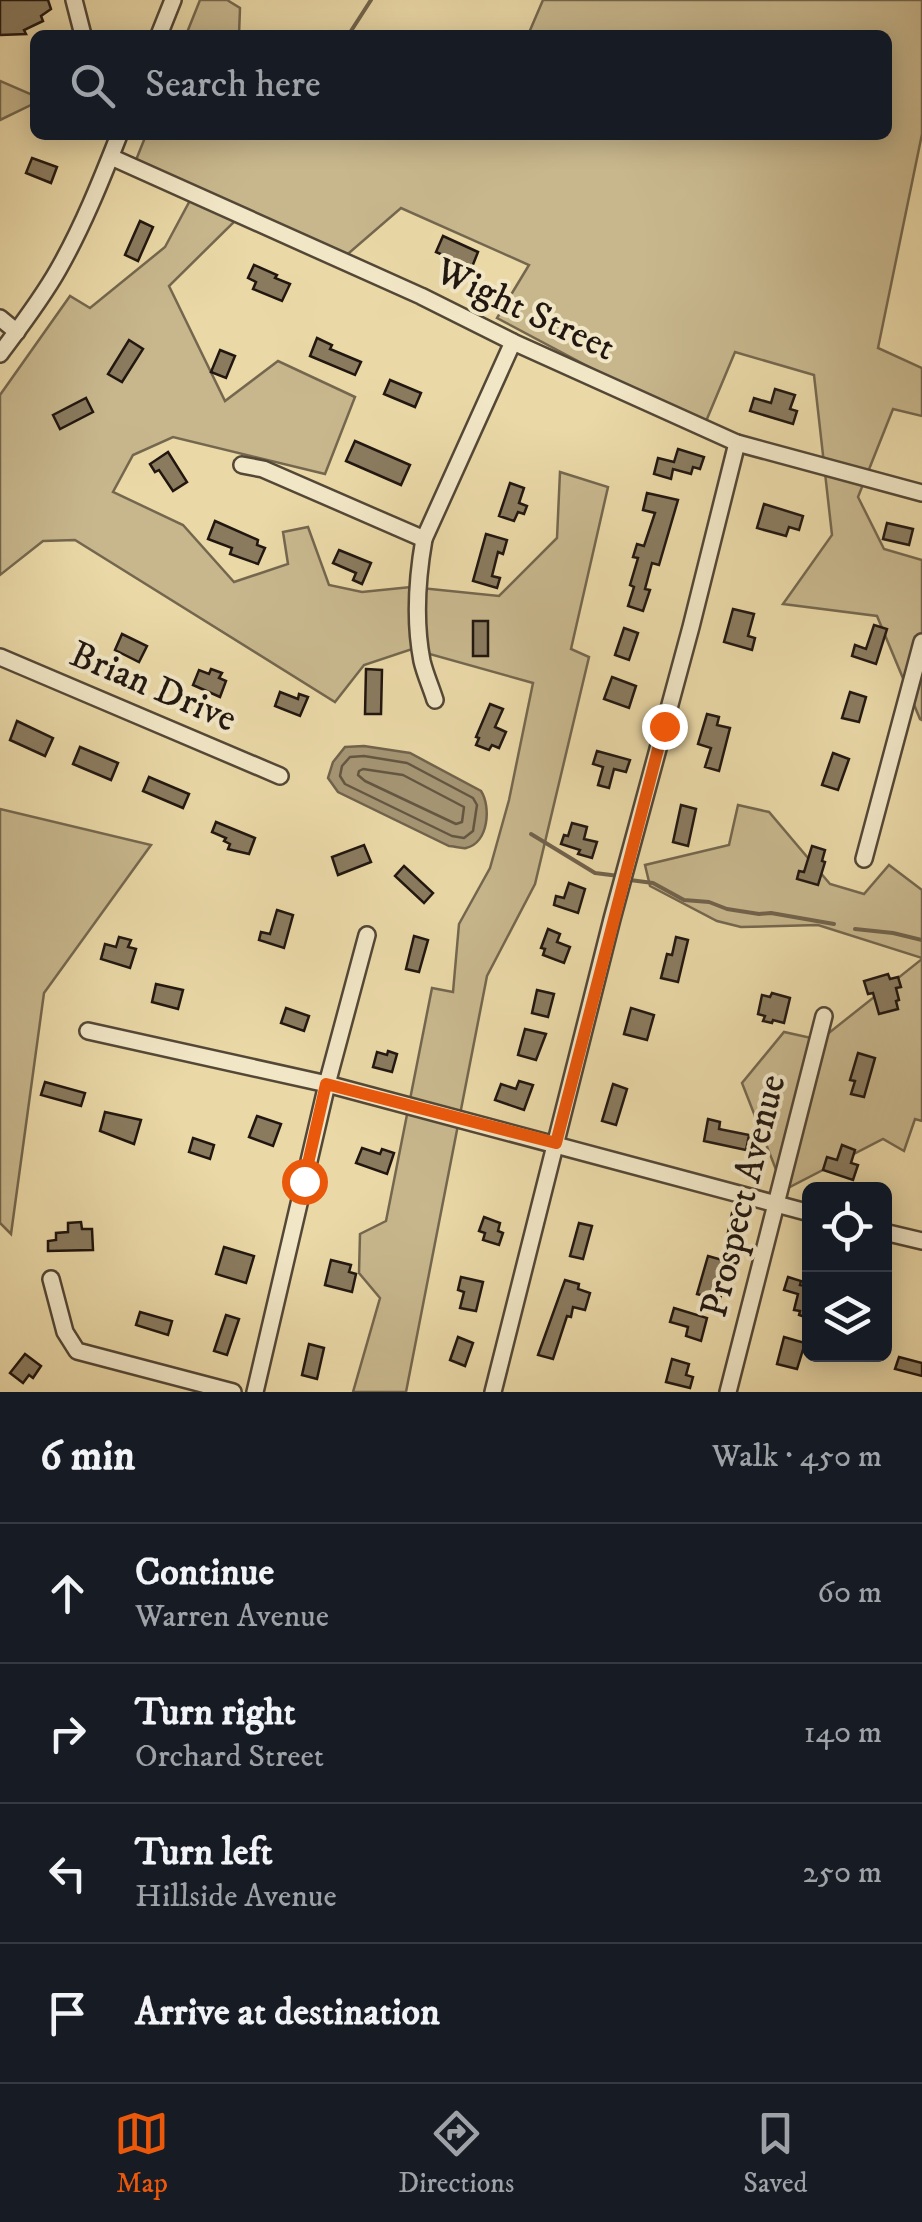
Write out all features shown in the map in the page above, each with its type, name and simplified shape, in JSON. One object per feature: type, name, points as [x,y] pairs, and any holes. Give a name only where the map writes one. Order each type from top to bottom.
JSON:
[{"type":"street","points":[[74,0],[82,30]]},
{"type":"street","points":[[161,30],[174,0]]},
{"type":"street","points":[[0,354],[59,269],[118,140]]},
{"type":"street","name":"Wight Street","points":[[111,157],[737,443],[922,494]]},
{"type":"street","points":[[0,318],[16,332]]},
{"type":"street","points":[[434,700],[423,665],[418,628],[424,539],[513,342]]},
{"type":"street","points":[[493,1392],[737,443]]},
{"type":"street","points":[[242,465],[262,468],[424,539]]},
{"type":"street","points":[[864,860],[922,642]]},
{"type":"street","name":"Brian Drive","points":[[0,657],[280,776]]},
{"type":"street","points":[[255,1392],[326,1084],[367,935]]},
{"type":"street","name":"Prospect Avenue","points":[[728,1392],[824,1016]]},
{"type":"street","points":[[88,1030],[326,1084],[802,1211]]},
{"type":"street","points":[[892,1234],[922,1241]]},
{"type":"street","points":[[51,1279],[65,1332],[77,1351],[234,1392]]},
{"type":"shaded area","points":[[200,0],[227,0],[240,8],[239,30],[188,30]]},
{"type":"shaded area","points":[[543,0],[922,0],[922,134],[878,348],[922,368],[922,416],[893,409],[858,497],[884,549],[922,560],[922,720],[877,616],[783,604],[832,535],[814,375],[735,352],[704,426],[497,318],[529,265],[401,208],[342,259],[244,212],[169,286],[225,401],[278,361],[355,397],[325,474],[173,437],[133,455],[113,492],[183,525],[234,582],[288,564],[283,532],[308,527],[329,585],[362,592],[411,587],[499,596],[557,538],[560,472],[608,487],[571,649],[589,657],[535,884],[487,976],[406,1392],[353,1392],[380,1298],[359,1273],[360,1234],[386,1221],[432,988],[453,992],[459,924],[490,868],[509,800],[533,683],[412,649],[364,665],[335,702],[75,540],[43,541],[0,575],[0,395],[70,296],[90,308],[165,247],[195,191],[134,165],[144,140],[892,140],[892,30],[530,30]]},
{"type":"shaded area","points":[[0,81],[30,94],[30,105],[0,120]]},
{"type":"shaded area","points":[[738,805],[769,812],[830,884],[864,894],[889,865],[922,890],[922,958],[818,925],[741,927],[717,921],[650,886],[645,865],[729,845]]},
{"type":"shaded area","points":[[0,809],[151,845],[44,993],[11,1234],[0,1223]]},
{"type":"shaded area","points":[[922,959],[922,1121],[915,1119],[904,1151],[883,1139],[784,1190],[742,1083],[784,1032],[820,1040]]},
{"type":"water","points":[[345,747],[410,753],[481,791],[486,823],[474,845],[449,846],[338,792],[328,778],[333,762]]},
{"type":"building","points":[[0,0],[48,0],[51,9],[41,16],[43,21],[24,30],[26,34],[0,35]]},
{"type":"building","points":[[32,158],[57,167],[51,183],[26,173]]},
{"type":"building","points":[[140,221],[153,227],[138,261],[125,255]]},
{"type":"building","points":[[443,236],[478,252],[470,272],[457,266],[459,262],[436,252]]},
{"type":"building","points":[[254,265],[290,284],[282,301],[253,289],[256,282],[248,278]]},
{"type":"building","points":[[317,338],[332,345],[330,349],[361,362],[355,375],[310,356]]},
{"type":"building","points":[[129,340],[143,349],[122,382],[108,374]]},
{"type":"building","points":[[220,350],[235,356],[226,378],[211,372]]},
{"type":"building","points":[[390,380],[421,393],[415,407],[384,394]]},
{"type":"building","points":[[775,389],[795,395],[790,409],[797,411],[793,424],[750,411],[754,398],[771,403]]},
{"type":"building","points":[[86,398],[93,412],[60,429],[53,415]]},
{"type":"building","points":[[355,441],[410,465],[401,485],[346,461]]},
{"type":"building","points":[[678,449],[704,457],[700,469],[693,467],[691,474],[673,469],[671,479],[654,474],[658,458],[674,462]]},
{"type":"building","points":[[168,452],[187,482],[173,491],[150,464]]},
{"type":"building","points":[[510,483],[524,488],[519,503],[527,506],[514,521],[499,516]]},
{"type":"building","points":[[647,493],[678,500],[659,565],[652,563],[645,589],[650,590],[643,611],[628,606],[638,558],[633,557],[637,544],[644,546],[655,513],[643,510]]},
{"type":"building","points":[[764,504],[803,516],[799,530],[789,527],[786,536],[757,528]]},
{"type":"building","points":[[215,521],[258,540],[257,545],[265,548],[258,564],[230,554],[232,548],[208,539]]},
{"type":"building","points":[[887,523],[913,529],[909,545],[883,539]]},
{"type":"building","points":[[486,534],[507,540],[503,554],[498,552],[492,576],[500,578],[497,588],[473,581]]},
{"type":"building","points":[[339,550],[371,563],[362,584],[353,580],[356,573],[333,563]]},
{"type":"building","points":[[733,609],[754,614],[748,636],[755,638],[752,650],[724,642]]},
{"type":"building","points":[[473,621],[488,621],[488,656],[473,656]]},
{"type":"building","points":[[874,625],[887,629],[876,664],[852,656],[855,645],[866,649]]},
{"type":"building","points":[[624,628],[638,633],[629,660],[615,655]]},
{"type":"building","points":[[122,634],[147,646],[139,662],[115,650]]},
{"type":"building","points":[[211,669],[222,673],[219,678],[226,681],[220,697],[193,685],[199,670],[209,674]]},
{"type":"building","points":[[366,669],[382,670],[381,714],[365,714]]},
{"type":"building","points":[[612,677],[636,686],[629,708],[604,699]]},
{"type":"building","points":[[280,692],[298,699],[299,694],[308,697],[300,716],[275,706]]},
{"type":"building","points":[[850,692],[866,697],[859,722],[842,718]]},
{"type":"building","points":[[490,704],[503,709],[495,727],[506,732],[499,748],[492,745],[489,750],[476,745],[476,737]]},
{"type":"building","points":[[707,714],[719,717],[717,725],[730,728],[719,771],[705,767],[711,748],[698,744]]},
{"type":"building","points":[[17,721],[53,738],[45,756],[10,740]]},
{"type":"building","points":[[80,747],[118,763],[111,780],[73,764]]},
{"type":"building","points":[[597,751],[630,760],[626,772],[614,769],[609,788],[598,785],[603,767],[593,764]]},
{"type":"building","points":[[833,753],[849,759],[838,790],[822,785]]},
{"type":"building","points":[[149,777],[189,794],[183,808],[143,791]]},
{"type":"building","points":[[681,805],[696,809],[688,846],[673,842]]},
{"type":"building","points":[[216,822],[255,838],[249,854],[228,849],[226,838],[212,832]]},
{"type":"building","points":[[572,823],[587,827],[584,839],[597,842],[592,858],[561,844]]},
{"type":"building","points":[[364,845],[371,862],[338,875],[332,857]]},
{"type":"building","points":[[812,846],[825,850],[818,885],[797,879],[799,871],[804,872]]},
{"type":"building","points":[[404,866],[433,893],[424,903],[395,876]]},
{"type":"building","points":[[569,883],[585,889],[578,913],[554,905],[556,896],[564,898]]},
{"type":"building","points":[[277,910],[293,915],[284,948],[259,940],[261,932],[270,934]]},
{"type":"building","points":[[548,929],[560,934],[557,942],[570,947],[564,963],[543,955],[545,949],[541,948]]},
{"type":"building","points":[[414,936],[428,940],[419,972],[406,969]]},
{"type":"building","points":[[119,937],[131,940],[128,947],[136,949],[130,968],[101,959],[105,944],[116,947]]},
{"type":"building","points":[[676,937],[688,940],[678,982],[661,978]]},
{"type":"building","points":[[888,974],[890,979],[898,977],[901,987],[896,988],[898,1009],[879,1014],[873,993],[868,994],[864,981]]},
{"type":"building","points":[[156,984],[183,990],[178,1009],[152,1002]]},
{"type":"building","points":[[537,990],[554,994],[548,1017],[532,1013]]},
{"type":"building","points":[[772,993],[790,998],[784,1023],[763,1021],[765,1016],[758,1014],[762,995],[770,997]]},
{"type":"building","points":[[286,1008],[309,1016],[304,1031],[281,1023]]},
{"type":"building","points":[[631,1008],[654,1015],[647,1040],[624,1034]]},
{"type":"building","points":[[525,1029],[546,1034],[536,1060],[518,1055]]},
{"type":"building","points":[[388,1051],[397,1054],[392,1072],[373,1067],[377,1052],[387,1055]]},
{"type":"building","points":[[858,1053],[875,1058],[864,1097],[851,1094],[855,1081],[850,1080]]},
{"type":"building","points":[[519,1081],[533,1085],[524,1110],[495,1100],[501,1084],[516,1089]]},
{"type":"building","points":[[45,1082],[85,1093],[81,1106],[41,1095]]},
{"type":"building","points":[[613,1084],[627,1089],[616,1125],[602,1121]]},
{"type":"building","points":[[105,1112],[141,1120],[134,1144],[100,1131]]},
{"type":"building","points":[[257,1116],[281,1124],[273,1146],[249,1137]]},
{"type":"building","points":[[708,1119],[720,1122],[719,1129],[749,1135],[746,1150],[704,1141]]},
{"type":"building","points":[[193,1138],[214,1145],[210,1159],[189,1152]]},
{"type":"building","points":[[842,1145],[855,1150],[851,1163],[858,1165],[853,1180],[823,1170],[827,1157],[837,1160]]},
{"type":"building","points":[[362,1148],[380,1154],[382,1149],[394,1153],[387,1174],[356,1163]]},
{"type":"building","points":[[732,1213],[748,1218],[738,1251],[725,1247]]},
{"type":"building","points":[[484,1217],[500,1223],[498,1231],[503,1233],[499,1245],[483,1240],[485,1233],[479,1231]]},
{"type":"building","points":[[81,1222],[82,1229],[92,1229],[93,1250],[48,1251],[48,1241],[56,1240],[56,1233],[68,1232],[68,1223]]},
{"type":"building","points":[[579,1223],[592,1226],[583,1259],[570,1256]]},
{"type":"building","points":[[224,1247],[254,1256],[246,1283],[216,1274]]},
{"type":"building","points":[[708,1256],[726,1261],[719,1286],[723,1287],[720,1300],[697,1294]]},
{"type":"building","points":[[331,1260],[351,1265],[349,1272],[356,1274],[352,1292],[325,1285]]},
{"type":"building","points":[[461,1277],[483,1282],[476,1311],[460,1308],[464,1292],[458,1290]]},
{"type":"building","points":[[788,1277],[801,1281],[802,1316],[794,1310],[798,1294],[784,1290]]},
{"type":"building","points":[[565,1280],[590,1293],[585,1310],[573,1307],[571,1317],[567,1316],[553,1359],[538,1355]]},
{"type":"building","points":[[674,1308],[707,1318],[701,1341],[686,1336],[688,1327],[670,1322]]},
{"type":"building","points":[[140,1312],[172,1321],[168,1335],[136,1325]]},
{"type":"building","points":[[226,1315],[239,1319],[227,1355],[214,1351]]},
{"type":"building","points":[[458,1337],[473,1343],[465,1366],[450,1360]]},
{"type":"building","points":[[784,1337],[802,1342],[797,1369],[777,1364]]},
{"type":"building","points":[[309,1344],[324,1348],[317,1379],[302,1375]]},
{"type":"building","points":[[25,1354],[41,1366],[33,1378],[29,1375],[23,1383],[10,1373]]},
{"type":"building","points":[[899,1357],[922,1363],[922,1376],[895,1369]]},
{"type":"building","points":[[672,1359],[689,1364],[686,1375],[693,1377],[690,1388],[666,1382]]},
{"type":"waterway","points":[[352,30],[371,0]]},
{"type":"waterway","points":[[531,834],[595,873],[619,876]]},
{"type":"waterway","points":[[630,880],[653,883],[684,900],[834,924]]},
{"type":"waterway","points":[[855,929],[922,940]]},
{"type":"route","points":[[304,1181],[326,1084],[556,1143],[664,726]]}]
